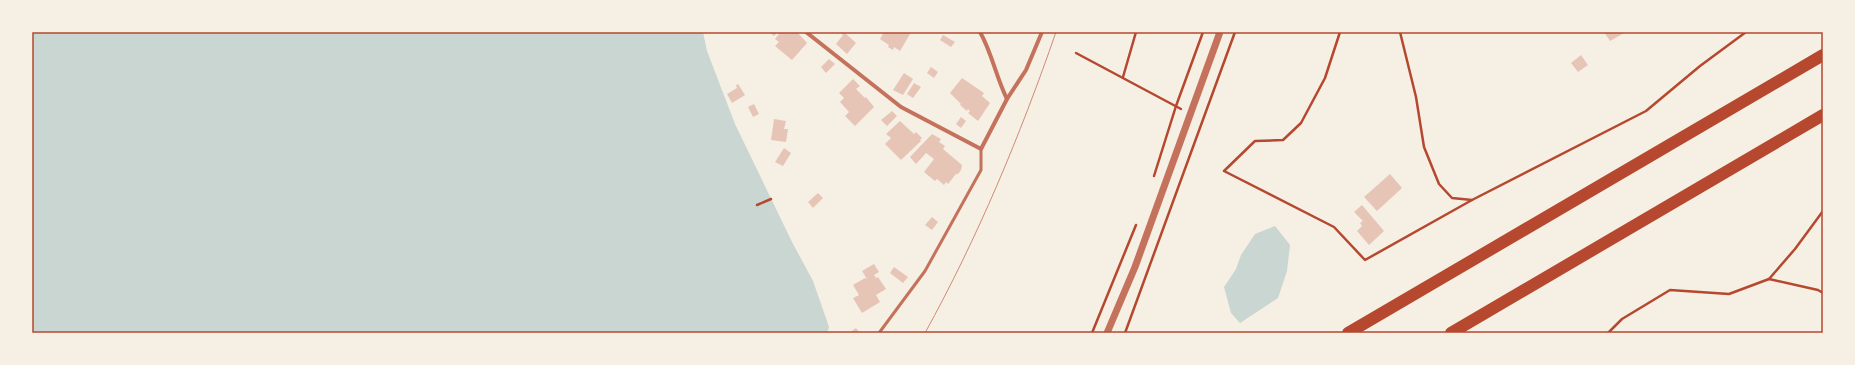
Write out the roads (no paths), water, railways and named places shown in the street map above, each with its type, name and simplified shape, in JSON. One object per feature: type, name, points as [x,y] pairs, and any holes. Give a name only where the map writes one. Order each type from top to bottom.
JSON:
[{"type":"highway","points":[[1348,333],[1823,55]]},
{"type":"highway","points":[[1452,333],[1823,114]]},
{"type":"street","points":[[806,32],[901,107],[981,149],[1007,99],[1026,70],[1042,32]]},
{"type":"street","points":[[980,32],[988,45],[998,81],[1007,99]]},
{"type":"street","points":[[1107,333],[1135,267],[1220,32]]},
{"type":"lane","points":[[879,333],[925,271],[981,170],[981,149]]},
{"type":"tram line","points":[[925,333],[963,260],[997,186],[1028,109],[1056,32]]}]
